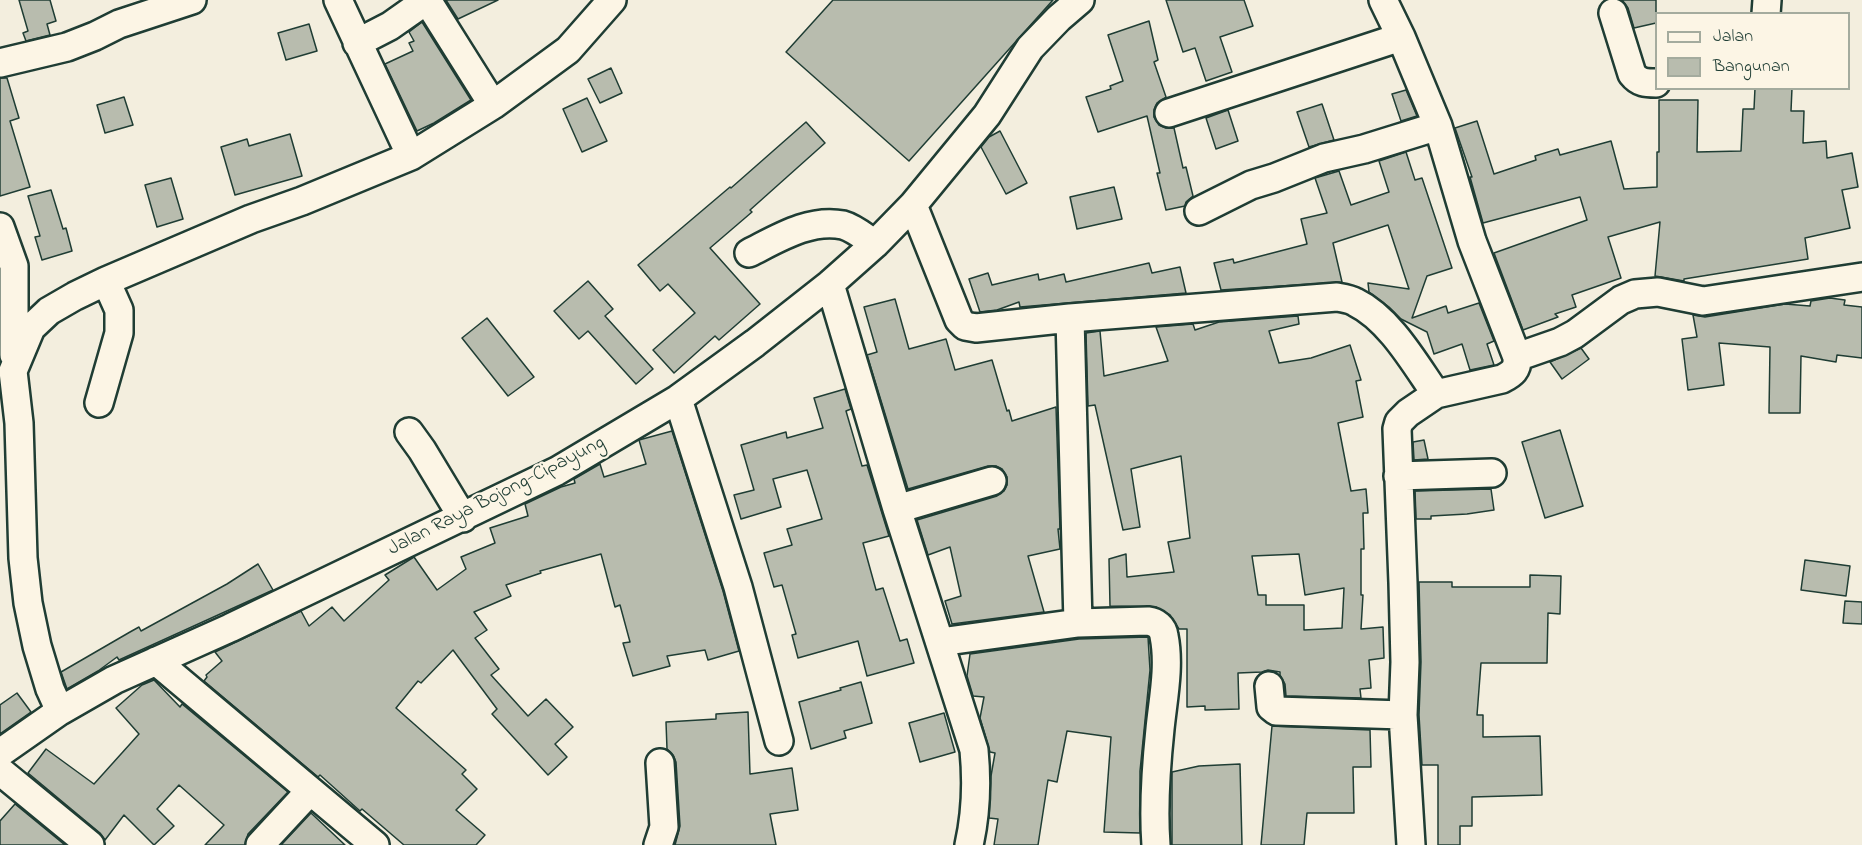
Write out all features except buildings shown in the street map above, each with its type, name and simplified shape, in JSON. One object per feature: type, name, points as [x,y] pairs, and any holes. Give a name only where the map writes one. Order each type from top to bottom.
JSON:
[{"type":"street","points":[[0,63],[67,47],[119,24],[192,0]]},
{"type":"street","points":[[338,0],[411,156]]},
{"type":"street","points":[[357,43],[390,26],[427,0],[493,105]]},
{"type":"street","points":[[14,371],[32,328],[50,311],[106,281],[251,219],[302,201],[411,156],[493,105],[568,50],[612,0]]},
{"type":"street","name":"Jalan Raya Bojong-Cipayung","points":[[0,753],[60,711],[114,680],[463,518],[557,471],[678,399],[830,284],[875,244],[913,205],[987,115],[1030,48],[1080,0]]},
{"type":"street","points":[[1383,0],[1438,126],[1472,240],[1517,357],[1517,364],[1511,375],[1436,394],[1408,413],[1399,422],[1397,429],[1404,628],[1403,715],[1411,845]]},
{"type":"street","points":[[1612,13],[1632,74],[1643,83],[1655,83]]},
{"type":"street","points":[[1169,113],[1401,37]]},
{"type":"street","points":[[1198,211],[1251,185],[1324,158],[1364,149],[1438,126]]},
{"type":"street","points":[[913,205],[959,320],[965,326],[976,328],[1070,318],[1337,297],[1354,301],[1390,330],[1436,394]]},
{"type":"street","points":[[749,253],[792,231],[822,224],[844,225],[875,244]]},
{"type":"street","points":[[0,227],[14,266],[14,371],[19,423],[23,558],[28,603],[50,689],[60,711]]},
{"type":"street","points":[[1517,357],[1560,342],[1575,334],[1621,300],[1635,294],[1658,292],[1703,301],[1862,277]]},
{"type":"street","points":[[99,404],[119,333],[119,310],[106,281]]},
{"type":"street","points":[[830,284],[897,509],[974,750],[975,800],[969,845]]},
{"type":"street","points":[[1070,318],[1078,623]]},
{"type":"street","points":[[678,399],[738,587],[779,741]]},
{"type":"street","points":[[409,432],[463,518]]},
{"type":"street","points":[[1398,476],[1492,473]]},
{"type":"street","points":[[897,509],[992,481]]},
{"type":"street","points":[[940,642],[1078,623],[1155,622],[1163,630],[1165,636],[1166,676],[1158,748],[1155,804],[1156,845]]},
{"type":"street","points":[[156,661],[375,845]]},
{"type":"street","points":[[1269,686],[1271,707],[1276,711],[1403,715]]},
{"type":"street","points":[[658,845],[664,827],[660,763]]},
{"type":"street","points":[[0,771],[90,845]]},
{"type":"street","points":[[260,845],[310,791]]}]
